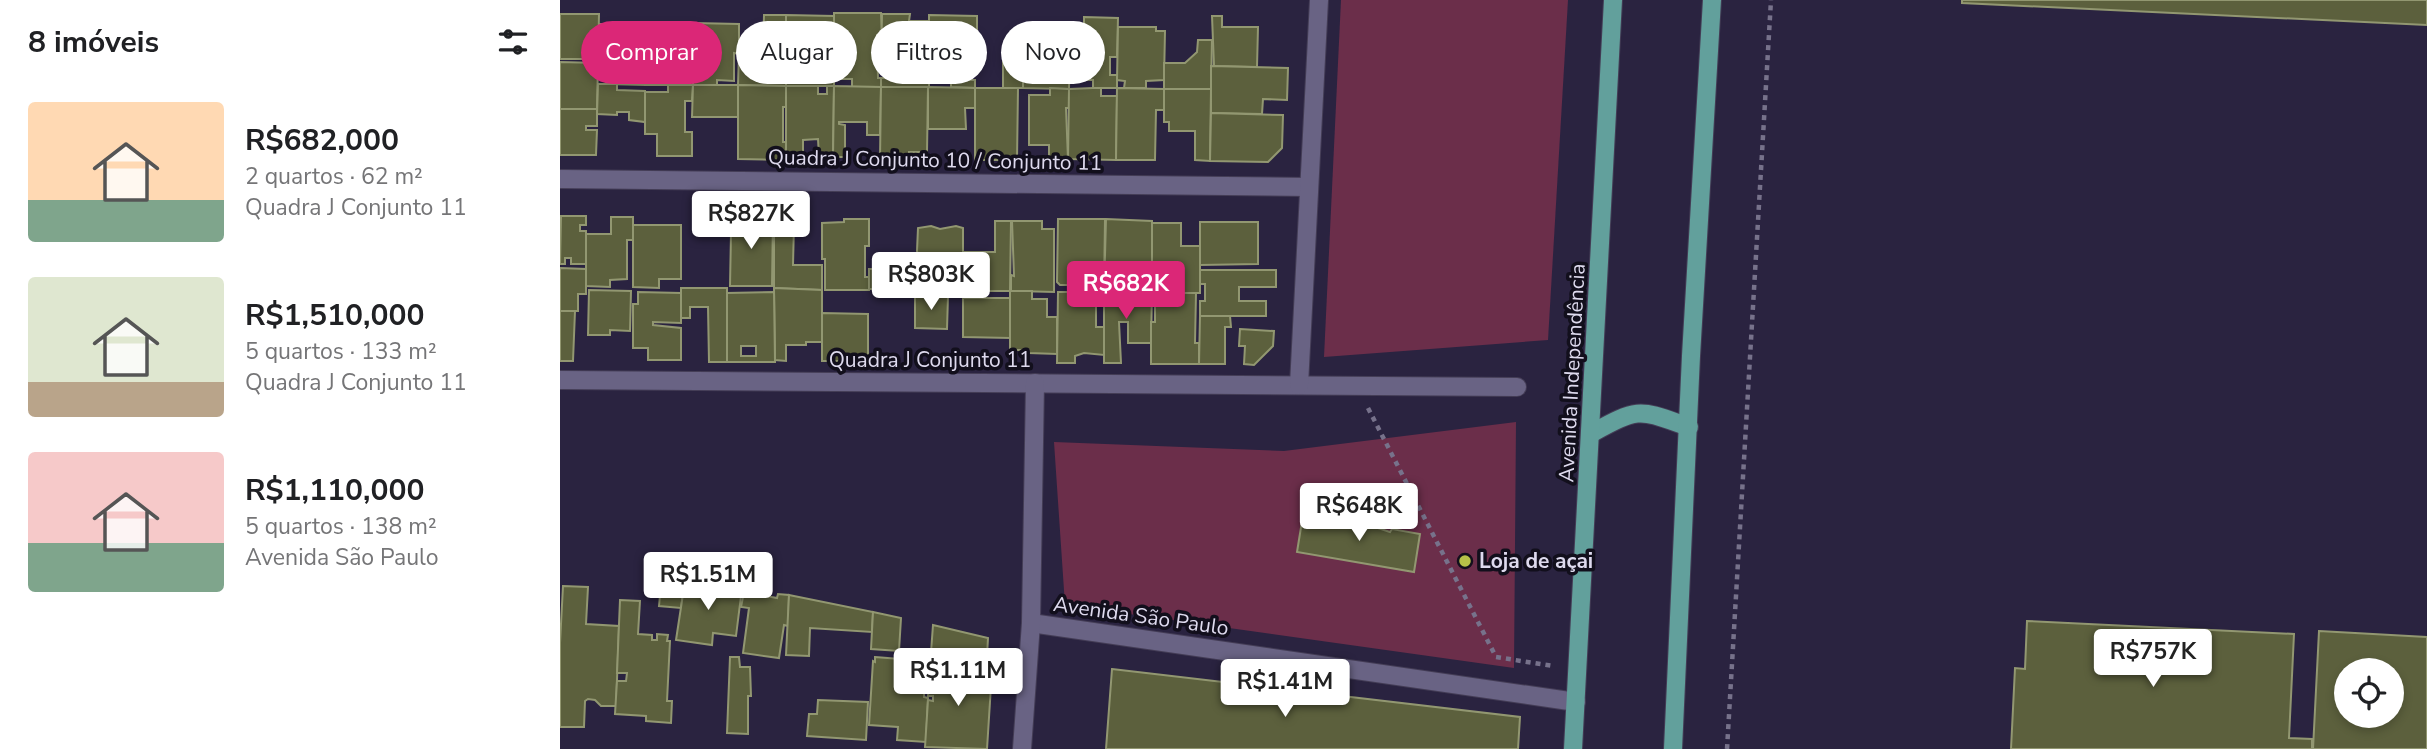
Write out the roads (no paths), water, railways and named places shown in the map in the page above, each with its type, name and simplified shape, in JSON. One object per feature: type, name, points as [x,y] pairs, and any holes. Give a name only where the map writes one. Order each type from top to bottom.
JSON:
[{"type":"main road","name":"Avenida Independência","points":[[1578,749],[1573,740],[1592,433],[1613,0]]},
{"type":"main road","points":[[1673,749],[1692,343],[1712,0]]},
{"type":"main road","points":[[1592,433],[1625,415],[1640,412],[1651,413],[1689,428]]},
{"type":"street","points":[[1299,385],[1319,0]]},
{"type":"street","name":"Quadra J Conjunto 10 / Conjunto 11","points":[[560,179],[1310,187]]},
{"type":"street","name":"Quadra J Conjunto 11","points":[[560,380],[1517,387]]},
{"type":"street","points":[[1031,623],[1035,383]]},
{"type":"street","name":"Avenida São Paulo","points":[[1022,749],[1031,623],[1576,702]]},
{"type":"place","name":"Loja de açai","points":[[1465,561]]}]
